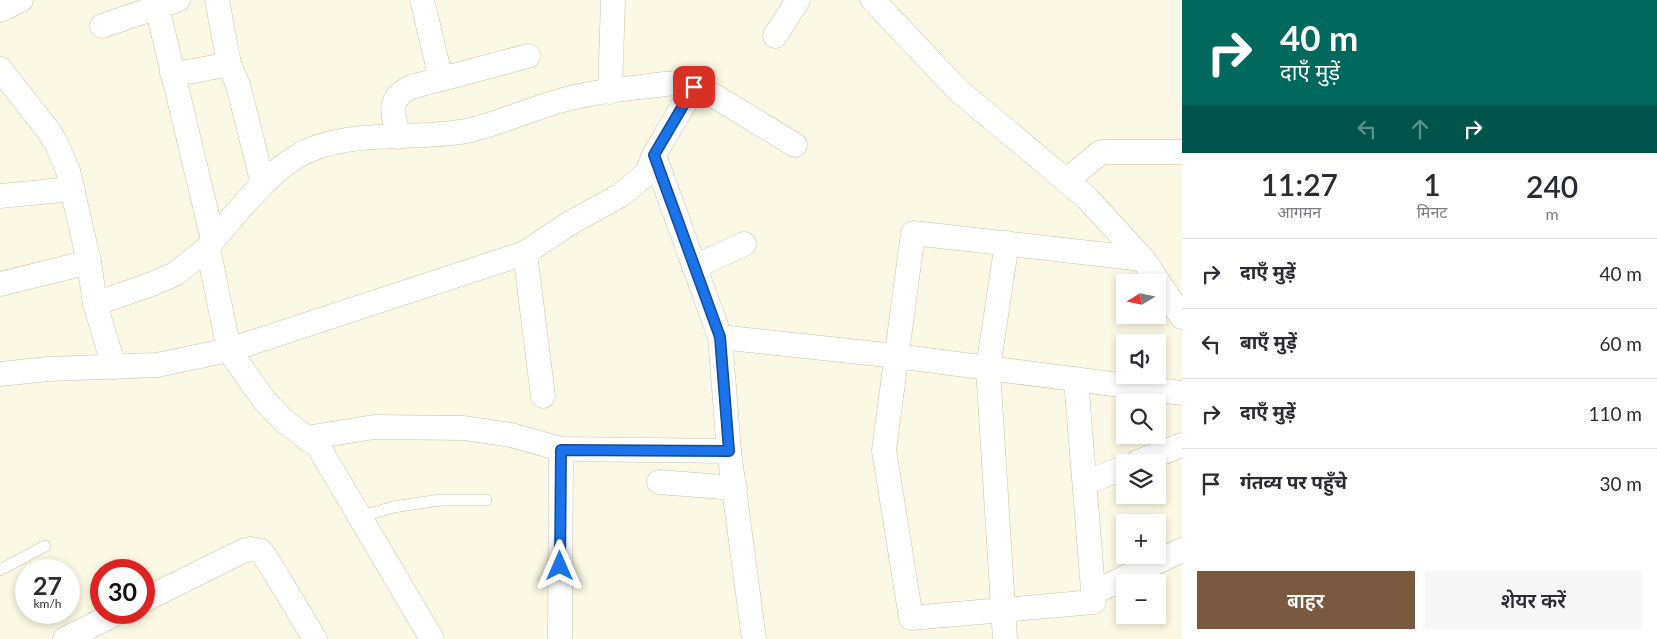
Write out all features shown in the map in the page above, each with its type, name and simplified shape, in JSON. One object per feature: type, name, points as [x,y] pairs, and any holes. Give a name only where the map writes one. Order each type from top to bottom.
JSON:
[{"type":"street","points":[[0,10],[21,0]]},
{"type":"street","points":[[217,0],[229,64],[238,85],[263,184]]},
{"type":"street","points":[[422,0],[441,79]]},
{"type":"street","points":[[610,92],[613,0]]},
{"type":"street","points":[[775,36],[798,0]]},
{"type":"street","points":[[872,0],[958,90],[1087,198],[1143,259],[1182,318]]},
{"type":"street","points":[[102,26],[168,3],[172,72],[211,244],[229,350],[264,400],[284,421],[318,446],[432,639]]},
{"type":"street","points":[[398,137],[393,106],[400,92],[411,87],[528,56]]},
{"type":"street","points":[[172,72],[194,71],[229,64]]},
{"type":"street","points":[[0,69],[48,130],[57,145],[68,171],[89,262],[94,304],[114,367]]},
{"type":"street","points":[[94,304],[175,274],[211,244],[263,184],[296,158],[319,146],[359,138],[398,137],[466,131],[574,97],[678,83],[694,87],[716,97],[795,145]]},
{"type":"street","points":[[0,374],[48,369],[157,364],[229,350],[525,253],[570,223],[621,195],[646,173],[654,155],[694,87]]},
{"type":"street","points":[[1066,181],[1101,152],[1182,152]]},
{"type":"street","points":[[654,155],[720,337],[729,451],[754,639]]},
{"type":"street","points":[[0,196],[73,188]]},
{"type":"street","points":[[1076,379],[1094,602],[911,618],[884,450],[913,233],[1143,259]]},
{"type":"street","points":[[1005,639],[988,368],[1008,243]]},
{"type":"street","points":[[694,267],[744,244]]},
{"type":"street","points":[[525,253],[543,396]]},
{"type":"street","points":[[0,284],[89,262]]},
{"type":"street","points":[[720,337],[896,356],[1182,393]]},
{"type":"street","points":[[306,438],[374,427],[464,428],[512,435],[561,450],[729,451]]},
{"type":"street","points":[[1159,454],[1182,445]]},
{"type":"street","points":[[560,639],[561,450]]},
{"type":"street","points":[[1084,484],[1116,472]]},
{"type":"street","points":[[659,482],[735,488]]},
{"type":"street","points":[[155,594],[243,550],[260,551],[315,639]]},
{"type":"street","points":[[1093,593],[1182,550]]},
{"type":"street","points":[[65,639],[94,624]]},
{"type":"lane","points":[[360,517],[393,507],[424,502],[486,500]]},
{"type":"lane","points":[[0,570],[45,546]]},
{"type":"route","points":[[560,566],[561,450],[729,451],[720,337],[654,155],[694,87]]}]
